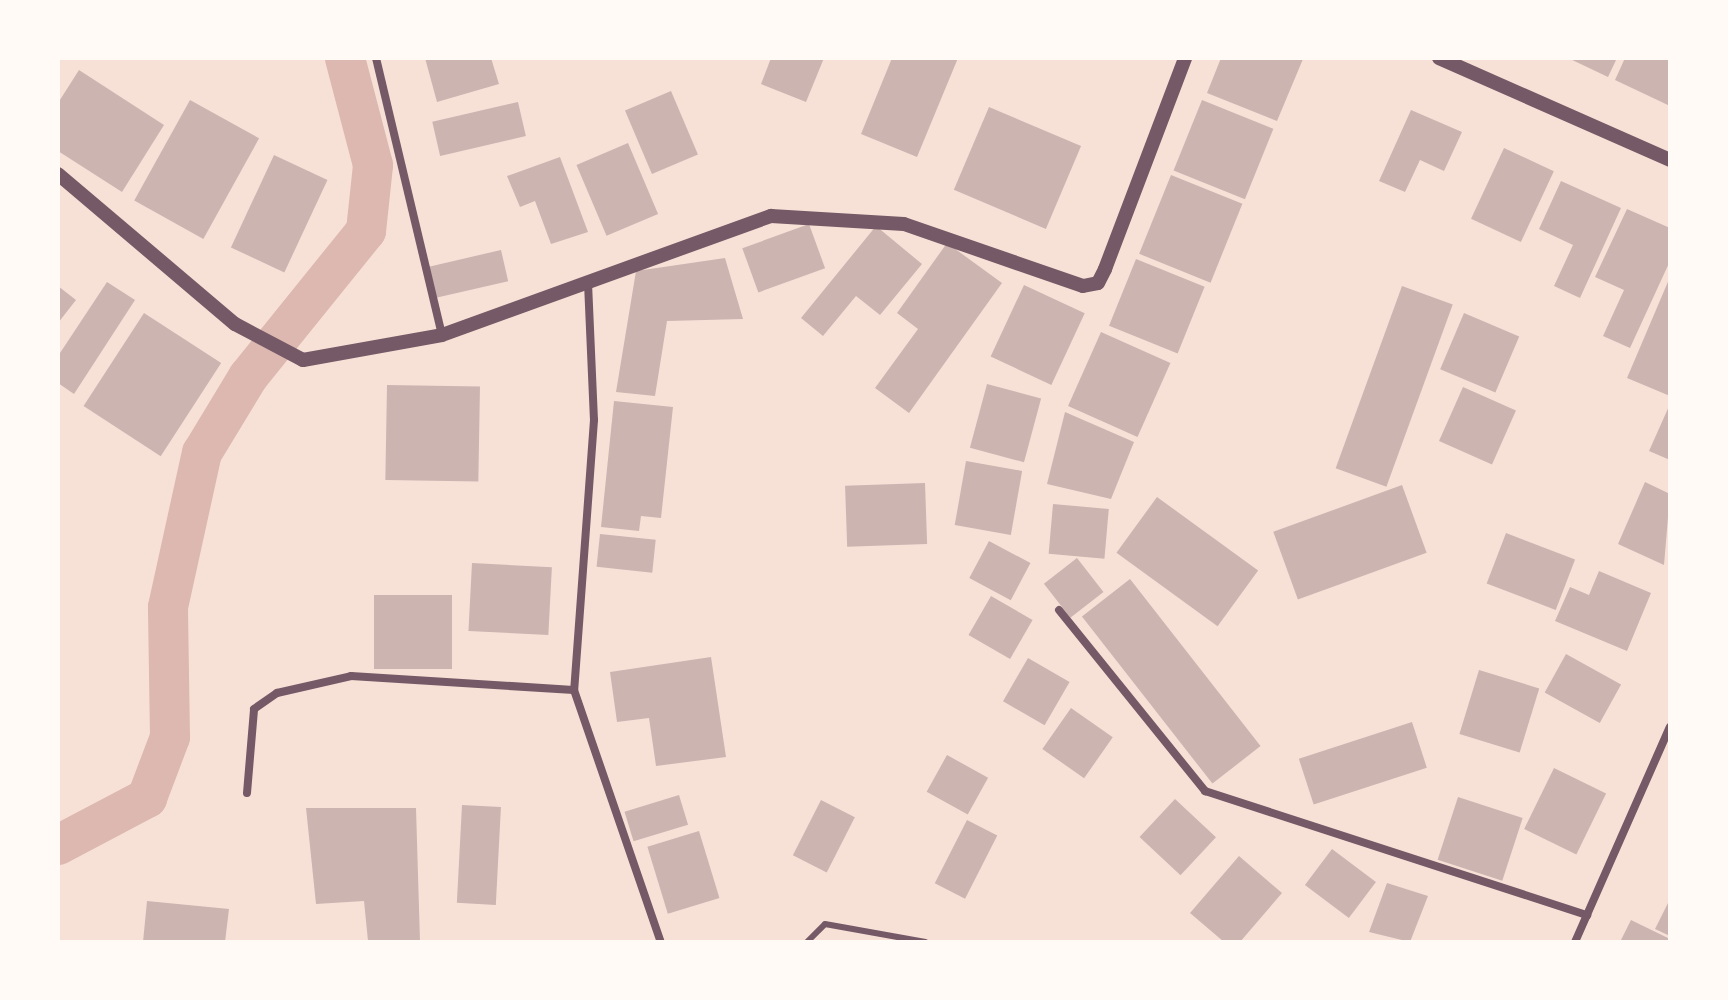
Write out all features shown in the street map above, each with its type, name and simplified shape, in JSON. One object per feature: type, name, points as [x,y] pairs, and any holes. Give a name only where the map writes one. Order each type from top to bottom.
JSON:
[{"type":"street","points":[[376,58],[442,335]]},
{"type":"street","points":[[58,174],[235,324],[303,360],[442,335],[771,216],[904,224],[1083,286],[1098,283],[1185,58]]},
{"type":"street","points":[[1439,58],[1670,160]]},
{"type":"street","points":[[588,283],[594,420],[574,690],[661,942]]},
{"type":"street","points":[[1059,610],[1205,791],[1587,915]]},
{"type":"street","points":[[247,793],[254,709],[277,693],[351,676],[574,690]]},
{"type":"street","points":[[1575,942],[1670,727]]},
{"type":"lane","points":[[807,942],[825,924],[925,942]]},
{"type":"building","points":[[425,58],[491,58],[499,84],[437,102]]},
{"type":"building","points":[[771,58],[824,58],[806,102],[761,84]]},
{"type":"building","points":[[892,58],[958,58],[917,157],[861,134]]},
{"type":"building","points":[[1221,58],[1303,59],[1277,121],[1207,93]]},
{"type":"building","points":[[1568,58],[1617,58],[1608,77]]},
{"type":"building","points":[[1625,58],[1670,58],[1670,106],[1615,80]]},
{"type":"building","points":[[79,70],[164,125],[122,192],[58,151],[58,103]]},
{"type":"building","points":[[671,91],[698,155],[652,174],[625,111]]},
{"type":"building","points":[[190,100],[259,138],[203,239],[134,201]]},
{"type":"building","points":[[1202,100],[1273,129],[1245,199],[1174,170]]},
{"type":"building","points":[[518,102],[526,136],[440,156],[432,122]]},
{"type":"building","points":[[989,107],[1081,146],[1046,229],[954,190]]},
{"type":"building","points":[[1411,110],[1462,132],[1444,171],[1420,160],[1405,192],[1379,181]]},
{"type":"building","points":[[628,143],[658,214],[607,236],[576,165]]},
{"type":"building","points":[[1504,148],[1554,171],[1521,242],[1471,219]]},
{"type":"building","points":[[274,155],[327,180],[284,272],[231,247]]},
{"type":"building","points":[[560,157],[588,232],[551,244],[535,201],[520,207],[507,176]]},
{"type":"building","points":[[1171,175],[1242,204],[1211,283],[1139,254]]},
{"type":"building","points":[[1561,181],[1621,208],[1580,298],[1554,286],[1573,245],[1539,229]]},
{"type":"building","points":[[1627,209],[1670,228],[1670,261],[1630,348],[1603,336],[1624,290],[1595,277]]},
{"type":"building","points":[[809,224],[825,268],[758,292],[742,248]]},
{"type":"building","points":[[876,226],[922,264],[880,315],[856,296],[823,336],[801,318]]},
{"type":"building","points":[[947,243],[1002,283],[909,413],[875,388],[918,329],[897,313]]},
{"type":"building","points":[[501,250],[508,281],[436,298],[429,267]]},
{"type":"building","points":[[725,258],[743,319],[667,321],[655,396],[616,392],[636,271]]},
{"type":"building","points":[[1136,259],[1205,287],[1178,353],[1109,326]]},
{"type":"building","points":[[1670,277],[1670,396],[1627,378]]},
{"type":"building","points":[[107,282],[135,300],[74,394],[58,383],[58,356]]},
{"type":"building","points":[[1024,285],[1085,313],[1051,385],[991,357]]},
{"type":"building","points":[[58,286],[76,300],[58,323]]},
{"type":"building","points":[[1402,286],[1453,304],[1386,487],[1336,468]]},
{"type":"building","points":[[144,313],[221,363],[161,456],[84,406]]},
{"type":"building","points":[[1464,313],[1519,336],[1495,393],[1440,369]]},
{"type":"building","points":[[1101,332],[1170,363],[1137,437],[1068,406]]},
{"type":"building","points":[[987,384],[1041,398],[1024,462],[970,448]]},
{"type":"building","points":[[387,385],[480,387],[478,482],[385,480]]},
{"type":"building","points":[[1463,387],[1516,411],[1492,464],[1439,441]]},
{"type":"building","points":[[614,401],[673,407],[661,518],[641,516],[639,531],[601,527]]},
{"type":"building","points":[[1670,404],[1670,460],[1649,451]]},
{"type":"building","points":[[1065,412],[1134,442],[1111,499],[1047,484]]},
{"type":"building","points":[[966,461],[1022,471],[1011,535],[955,525]]},
{"type":"building","points":[[1645,482],[1670,494],[1664,565],[1618,544]]},
{"type":"building","points":[[925,483],[927,544],[847,547],[845,486]]},
{"type":"building","points":[[1402,485],[1427,553],[1298,600],[1273,532]]},
{"type":"building","points":[[1157,497],[1258,570],[1218,626],[1116,553]]},
{"type":"building","points":[[1053,504],[1109,509],[1104,559],[1049,554]]},
{"type":"building","points":[[1506,533],[1575,560],[1556,610],[1487,583]]},
{"type":"building","points":[[600,534],[656,540],[652,573],[597,567]]},
{"type":"building","points":[[989,541],[1030,563],[1011,600],[969,578]]},
{"type":"building","points":[[1077,558],[1103,592],[1070,618],[1044,584]]},
{"type":"building","points":[[472,563],[552,567],[548,635],[468,631]]},
{"type":"building","points":[[1599,571],[1651,593],[1627,651],[1555,621],[1570,587],[1589,595]]},
{"type":"building","points":[[1130,579],[1261,746],[1212,784],[1082,617]]},
{"type":"building","points":[[374,595],[452,595],[452,669],[374,669]]},
{"type":"building","points":[[991,596],[1033,620],[1010,659],[968,635]]},
{"type":"building","points":[[1566,654],[1621,685],[1600,723],[1545,692]]},
{"type":"building","points":[[711,657],[726,757],[656,766],[649,718],[617,722],[610,672]]},
{"type":"building","points":[[1028,658],[1070,682],[1045,725],[1003,701]]},
{"type":"building","points":[[1479,670],[1539,688],[1520,752],[1459,734]]},
{"type":"building","points":[[1071,708],[1113,737],[1084,778],[1042,749]]},
{"type":"building","points":[[1412,722],[1427,768],[1314,804],[1299,759]]},
{"type":"building","points":[[947,755],[988,778],[968,815],[927,792]]},
{"type":"building","points":[[1554,768],[1606,793],[1576,855],[1524,829]]},
{"type":"building","points":[[679,795],[688,825],[634,841],[624,812]]},
{"type":"building","points":[[1458,797],[1523,818],[1502,881],[1438,860]]},
{"type":"building","points":[[1175,799],[1216,837],[1180,875],[1140,837]]},
{"type":"building","points":[[821,800],[855,817],[827,872],[793,855]]},
{"type":"building","points":[[462,805],[501,807],[496,905],[457,903]]},
{"type":"building","points":[[306,808],[416,808],[420,941],[368,941],[364,901],[316,904]]},
{"type":"building","points":[[967,820],[997,835],[965,899],[935,883]]},
{"type":"building","points":[[699,831],[719,898],[668,914],[647,847]]},
{"type":"building","points":[[1332,849],[1376,882],[1349,918],[1305,885]]},
{"type":"building","points":[[1239,856],[1282,893],[1240,942],[1224,942],[1190,913]]},
{"type":"building","points":[[1387,883],[1428,896],[1410,942],[1369,932]]},
{"type":"building","points":[[1670,899],[1670,936],[1655,929]]},
{"type":"building","points":[[147,901],[229,909],[225,942],[143,942]]},
{"type":"building","points":[[1631,920],[1670,939],[1670,942],[1620,942]]},
{"type":"waterway","points":[[58,845],[147,798],[170,737],[168,607],[202,453],[248,377],[366,231],[373,165],[345,58]]}]
